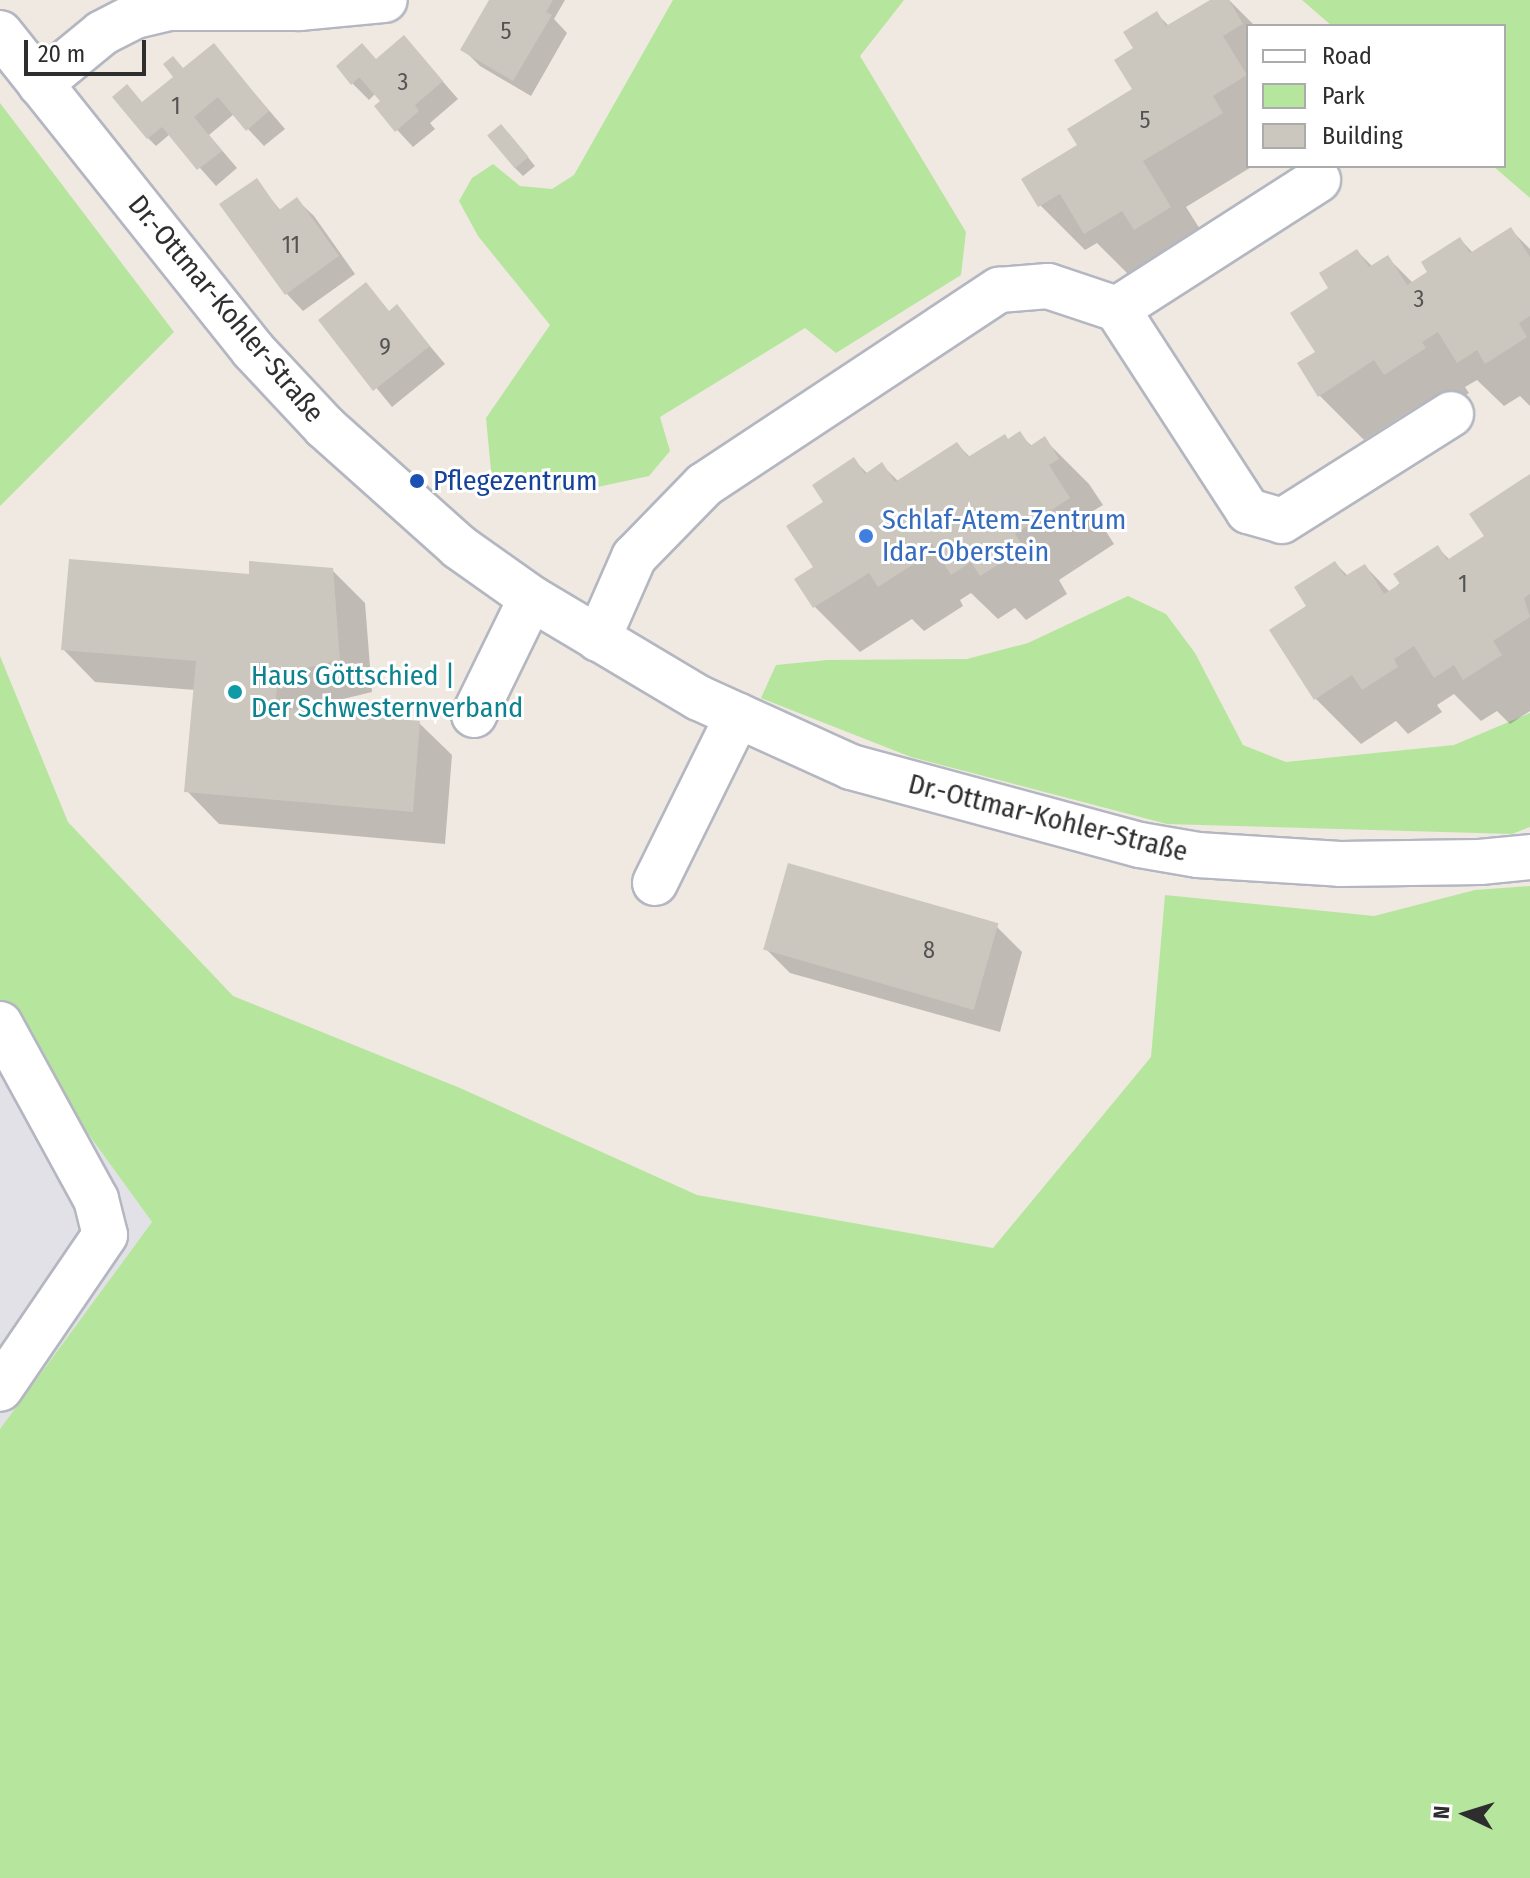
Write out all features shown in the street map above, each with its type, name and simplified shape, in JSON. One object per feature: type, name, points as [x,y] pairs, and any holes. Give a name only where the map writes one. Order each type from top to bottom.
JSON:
[{"type":"street","points":[[40,84],[102,33],[135,16],[171,8],[300,8],[385,0]]},
{"type":"street","name":"Dr.-Ottmar-Kohler-Straße","points":[[0,33],[253,350],[325,427],[459,547],[531,598],[699,698],[851,767],[1140,845],[1198,855],[1326,864],[1480,862],[1530,857]]},
{"type":"street","points":[[1117,309],[1318,180]]},
{"type":"street","points":[[598,639],[634,557],[704,485],[999,290],[1048,286],[1117,309],[1248,511],[1282,521],[1451,414]]},
{"type":"street","points":[[474,715],[531,598]]},
{"type":"street","points":[[655,883],[738,715]]},
{"type":"street","points":[[0,1024],[96,1199],[105,1235],[0,1389]]},
{"type":"shaded area","points":[[0,1012],[152,1222],[0,1429]]},
{"type":"green space","points":[[673,0],[904,0],[860,56],[966,232],[961,275],[836,353],[805,328],[660,417],[670,451],[649,476],[574,492],[492,481],[486,418],[550,325],[478,236],[459,201],[472,178],[493,164],[520,186],[552,189],[574,175]]},
{"type":"green space","points":[[1302,0],[1530,0],[1530,198],[1495,168],[1506,168],[1506,24],[1330,24]]},
{"type":"green space","points":[[0,103],[174,332],[0,506]]},
{"type":"green space","points":[[1128,596],[1166,614],[1195,653],[1243,745],[1286,762],[1454,745],[1530,713],[1530,827],[1512,834],[1167,824],[911,757],[761,698],[776,665],[827,660],[967,659],[1028,643]]},
{"type":"green space","points":[[0,656],[68,822],[233,996],[460,1088],[697,1195],[993,1248],[1151,1057],[1165,895],[1374,916],[1475,890],[1530,886],[1530,1878],[0,1878],[0,1429],[152,1222],[0,1012]]},
{"type":"building","points":[[489,0],[553,0],[546,12],[552,15],[513,81],[460,50]]},
{"type":"building","points":[[1210,0],[1229,0],[1243,24],[1223,36],[1246,76],[1213,96],[1223,113],[1143,161],[1171,207],[1134,230],[1122,211],[1084,234],[1060,194],[1038,207],[1021,179],[1077,145],[1067,129],[1132,89],[1114,60],[1133,48],[1123,32],[1157,11],[1166,26]]},
{"type":"building","points":[[404,35],[443,81],[415,105],[419,111],[395,132],[374,106],[380,101],[359,77],[351,85],[336,66],[362,43],[376,59]]},
{"type":"building","points":[[214,43],[269,111],[246,131],[218,97],[194,117],[222,151],[197,170],[162,127],[147,139],[112,97],[127,84],[142,102],[173,77],[163,64],[173,56],[183,68]]},
{"type":"building","points":[[501,124],[529,157],[515,169],[487,136]]},
{"type":"building","points":[[257,178],[279,210],[297,197],[339,256],[285,295],[219,204]]},
{"type":"building","points":[[1511,227],[1530,257],[1530,316],[1519,323],[1527,337],[1485,364],[1477,350],[1457,363],[1438,332],[1422,342],[1426,348],[1384,375],[1374,360],[1318,397],[1297,363],[1315,352],[1290,313],[1328,288],[1319,273],[1357,249],[1369,267],[1388,255],[1407,285],[1427,272],[1421,262],[1460,237],[1470,253]]},
{"type":"building","points":[[366,282],[389,311],[397,304],[430,346],[373,391],[318,320]]},
{"type":"building","points":[[1020,431],[1030,446],[1045,436],[1059,459],[1049,465],[1070,498],[1015,534],[1024,548],[980,576],[971,562],[951,575],[932,544],[916,554],[920,560],[878,587],[869,573],[813,608],[794,579],[813,567],[786,526],[823,502],[812,485],[854,457],[865,474],[882,462],[895,482],[957,442],[968,457],[1005,434],[1008,439]]},
{"type":"building","points":[[1530,474],[1530,594],[1524,598],[1530,617],[1493,641],[1502,655],[1463,680],[1454,665],[1434,678],[1414,646],[1394,659],[1398,667],[1362,690],[1352,675],[1314,700],[1269,630],[1306,606],[1294,587],[1335,561],[1345,576],[1365,564],[1384,594],[1400,584],[1393,574],[1438,545],[1447,560],[1484,536],[1469,514]]},
{"type":"building","name":"Haus Göttschied | Der Schwesternverband","points":[[69,559],[249,574],[249,561],[333,568],[340,660],[278,675],[275,708],[420,721],[413,812],[184,792],[196,661],[61,650]]},
{"type":"building","points":[[788,863],[999,923],[974,1010],[763,950]]},
{"type":"place","name":"Pflegezentrum","points":[[417,481]]},
{"type":"place","name":"Schlaf-Atem-Zentrum Idar-Oberstein","points":[[866,536]]},
{"type":"place","name":"Haus Göttschied | Der Schwesternverband","points":[[235,692]]}]
